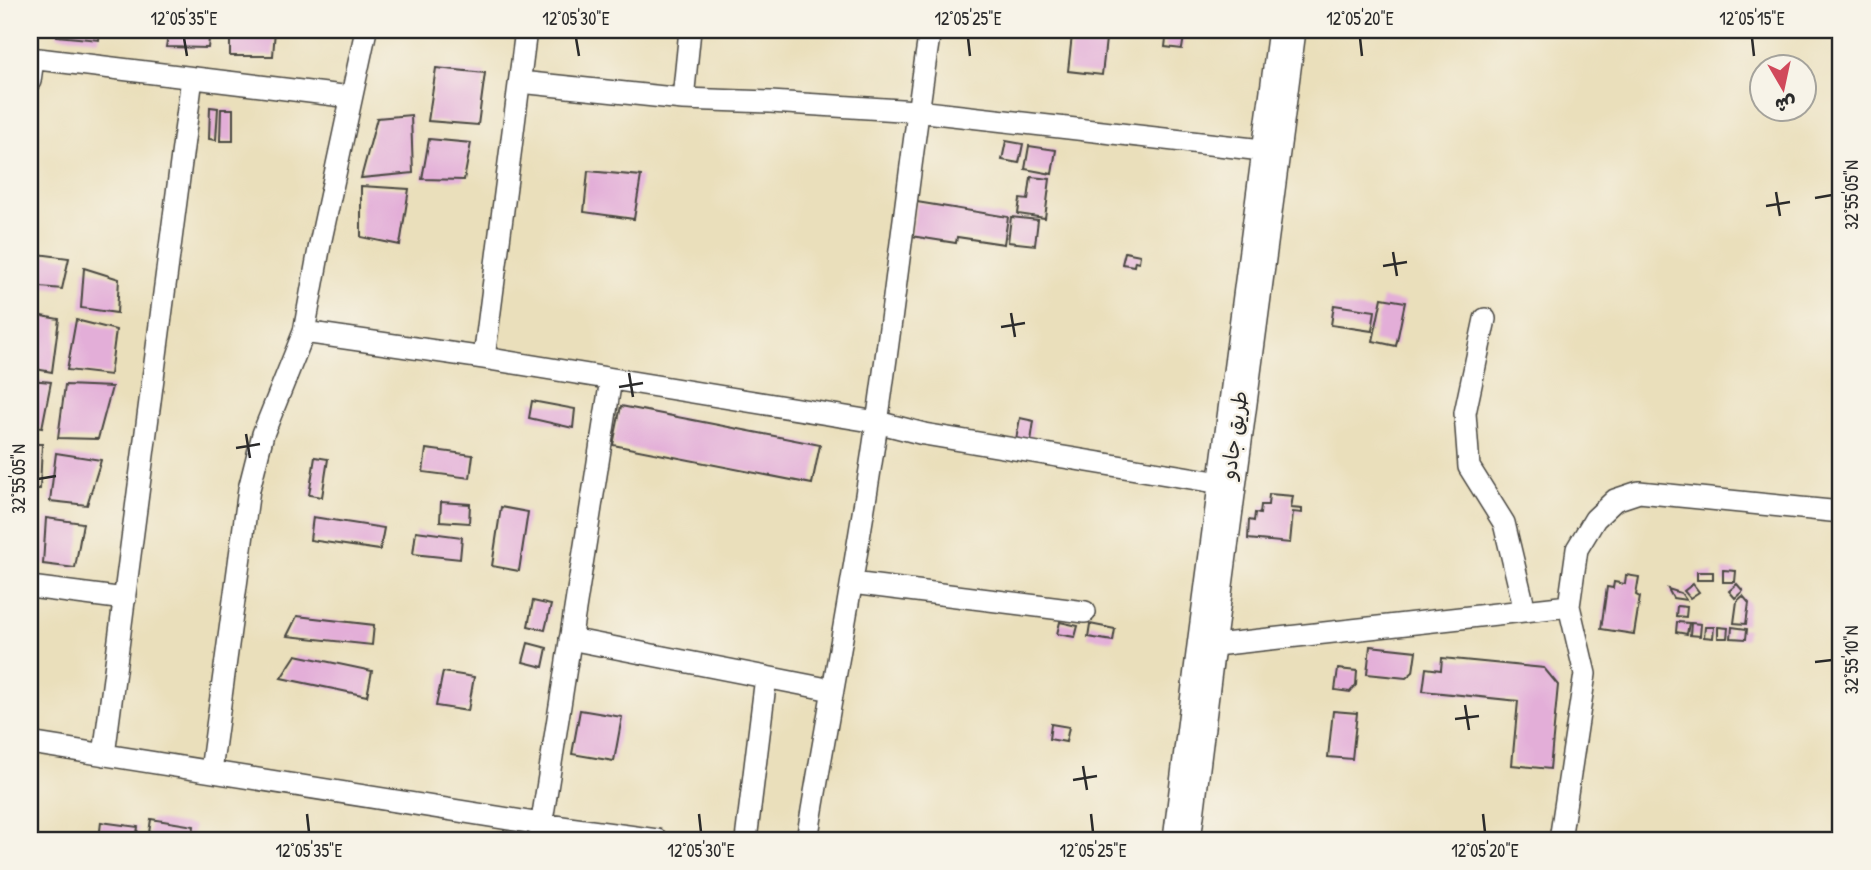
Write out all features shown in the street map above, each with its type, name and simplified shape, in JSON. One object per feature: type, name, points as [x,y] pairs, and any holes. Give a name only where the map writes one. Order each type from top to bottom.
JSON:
[{"type":"highway","name":"طريق جادو","points":[[1190,832],[1206,646],[1287,30]]},
{"type":"street","points":[[211,771],[249,489],[263,434],[304,332],[366,30]]},
{"type":"street","points":[[484,358],[526,30]]},
{"type":"street","points":[[683,100],[690,30]]},
{"type":"street","points":[[807,840],[877,422],[930,30]]},
{"type":"street","points":[[30,81],[31,58],[351,97]]},
{"type":"street","points":[[104,755],[192,78]]},
{"type":"street","points":[[520,82],[683,100],[917,111],[1271,151]]},
{"type":"street","points":[[1485,318],[1465,413],[1469,467],[1504,523],[1525,611]]},
{"type":"street","points":[[304,332],[484,358],[877,422],[925,434],[1227,484]]},
{"type":"street","points":[[540,832],[611,379]]},
{"type":"street","points":[[1560,840],[1585,674],[1569,606],[1577,549],[1595,519],[1615,500],[1639,492],[1841,512]]},
{"type":"street","points":[[852,583],[1085,612]]},
{"type":"street","points":[[30,587],[125,599]]},
{"type":"street","points":[[1206,646],[1569,606]]},
{"type":"street","points":[[570,639],[832,690]]},
{"type":"street","points":[[746,840],[766,677]]},
{"type":"street","points":[[30,743],[211,771],[540,832],[657,840]]},
{"type":"building","points":[[57,30],[100,30],[99,40],[57,36]]},
{"type":"building","points":[[169,30],[210,30],[208,48],[166,47]]},
{"type":"building","points":[[230,30],[275,30],[273,56],[230,56]]},
{"type":"building","points":[[1067,30],[1107,30],[1102,75],[1068,71],[1072,35],[1066,34]]},
{"type":"building","points":[[1167,30],[1185,30],[1182,49],[1165,47]]},
{"type":"building","points":[[436,68],[485,73],[478,125],[428,121]]},
{"type":"building","points":[[210,107],[218,108],[216,140],[209,139]]},
{"type":"building","points":[[221,109],[233,109],[233,141],[220,141]]},
{"type":"building","points":[[411,115],[413,173],[361,178],[377,118]]},
{"type":"building","points":[[429,139],[471,143],[464,180],[422,179]]},
{"type":"building","points":[[1006,141],[1023,144],[1019,163],[1002,160]]},
{"type":"building","points":[[1029,146],[1056,150],[1052,174],[1025,169]]},
{"type":"building","points":[[588,171],[641,176],[634,219],[584,212]]},
{"type":"building","points":[[1031,177],[1050,179],[1045,218],[1018,214],[1020,199],[1028,200]]},
{"type":"building","points":[[361,186],[409,189],[400,245],[361,237]]},
{"type":"building","points":[[917,202],[1008,217],[1004,244],[957,237],[956,243],[911,236]]},
{"type":"building","points":[[1011,217],[1038,220],[1035,245],[1008,242]]},
{"type":"building","points":[[1125,252],[1140,255],[1139,262],[1135,261],[1134,266],[1122,264]]},
{"type":"building","points":[[30,253],[69,258],[62,289],[30,286]]},
{"type":"building","points":[[84,268],[119,279],[117,313],[81,308]]},
{"type":"building","points":[[1382,298],[1405,302],[1396,346],[1373,341]]},
{"type":"building","points":[[1334,305],[1375,311],[1372,331],[1331,325]]},
{"type":"building","points":[[30,314],[59,319],[52,372],[30,368]]},
{"type":"building","points":[[76,320],[116,330],[110,375],[67,370]]},
{"type":"building","points":[[30,380],[51,382],[42,428],[30,426]]},
{"type":"building","points":[[65,385],[112,387],[98,439],[58,438]]},
{"type":"building","points":[[532,401],[575,409],[573,428],[529,418]]},
{"type":"building","points":[[621,406],[820,445],[812,484],[613,445]]},
{"type":"building","points":[[1020,418],[1034,421],[1030,448],[1015,445]]},
{"type":"building","points":[[30,444],[42,444],[40,489],[30,489]]},
{"type":"building","points":[[426,449],[473,455],[470,478],[423,472]]},
{"type":"building","points":[[56,453],[101,460],[87,505],[50,501]]},
{"type":"building","points":[[315,457],[328,459],[322,497],[309,495]]},
{"type":"building","points":[[1269,494],[1293,496],[1291,508],[1302,509],[1302,513],[1293,512],[1290,543],[1248,539],[1249,520],[1254,521],[1255,513],[1260,514],[1261,505],[1268,505]]},
{"type":"building","points":[[441,502],[470,504],[469,523],[440,521]]},
{"type":"building","points":[[501,507],[528,512],[519,571],[492,566]]},
{"type":"building","points":[[313,517],[384,528],[380,550],[310,540]]},
{"type":"building","points":[[46,518],[83,523],[75,568],[43,564]]},
{"type":"building","points":[[416,531],[462,537],[460,559],[413,554]]},
{"type":"building","points":[[1723,570],[1736,571],[1735,582],[1723,582]]},
{"type":"building","points":[[1697,572],[1713,572],[1713,580],[1697,580]]},
{"type":"building","points":[[1626,575],[1639,577],[1636,595],[1640,597],[1634,634],[1601,629],[1607,587],[1613,588],[1614,582],[1625,584]]},
{"type":"building","points":[[1693,584],[1699,592],[1690,598],[1684,591]]},
{"type":"building","points":[[1737,584],[1743,591],[1735,598],[1729,591]]},
{"type":"building","points":[[1668,589],[1681,593],[1686,600],[1673,598]]},
{"type":"building","points":[[1743,596],[1749,603],[1746,624],[1734,623],[1737,601]]},
{"type":"building","points":[[533,601],[551,605],[545,630],[528,626]]},
{"type":"building","points":[[1677,606],[1687,607],[1686,617],[1676,616]]},
{"type":"building","points":[[297,616],[374,625],[372,645],[287,636]]},
{"type":"building","points":[[1060,622],[1078,626],[1075,637],[1057,634]]},
{"type":"building","points":[[1677,622],[1689,623],[1687,634],[1676,632]]},
{"type":"building","points":[[1691,623],[1701,624],[1700,636],[1690,635]]},
{"type":"building","points":[[1090,624],[1115,629],[1113,641],[1088,637]]},
{"type":"building","points":[[1705,627],[1714,627],[1713,638],[1704,637]]},
{"type":"building","points":[[1718,627],[1728,628],[1727,638],[1718,638]]},
{"type":"building","points":[[1732,627],[1747,629],[1746,639],[1731,638]]},
{"type":"building","points":[[528,643],[547,648],[543,667],[523,662]]},
{"type":"building","points":[[1370,646],[1416,651],[1413,672],[1406,678],[1367,674]]},
{"type":"building","points":[[296,655],[372,671],[367,696],[281,678]]},
{"type":"building","points":[[1442,658],[1544,668],[1558,685],[1550,769],[1512,765],[1518,701],[1423,691],[1426,668],[1441,670]]},
{"type":"building","points":[[1338,669],[1357,671],[1356,685],[1350,692],[1335,690]]},
{"type":"building","points":[[443,672],[474,677],[468,711],[436,706]]},
{"type":"building","points":[[580,710],[622,717],[614,761],[572,754]]},
{"type":"building","points":[[1333,711],[1357,713],[1352,759],[1328,757]]},
{"type":"building","points":[[1051,724],[1069,727],[1066,742],[1049,739]]},
{"type":"building","points":[[151,819],[194,826],[192,840],[148,840]]},
{"type":"building","points":[[101,822],[138,827],[136,840],[99,840]]}]
